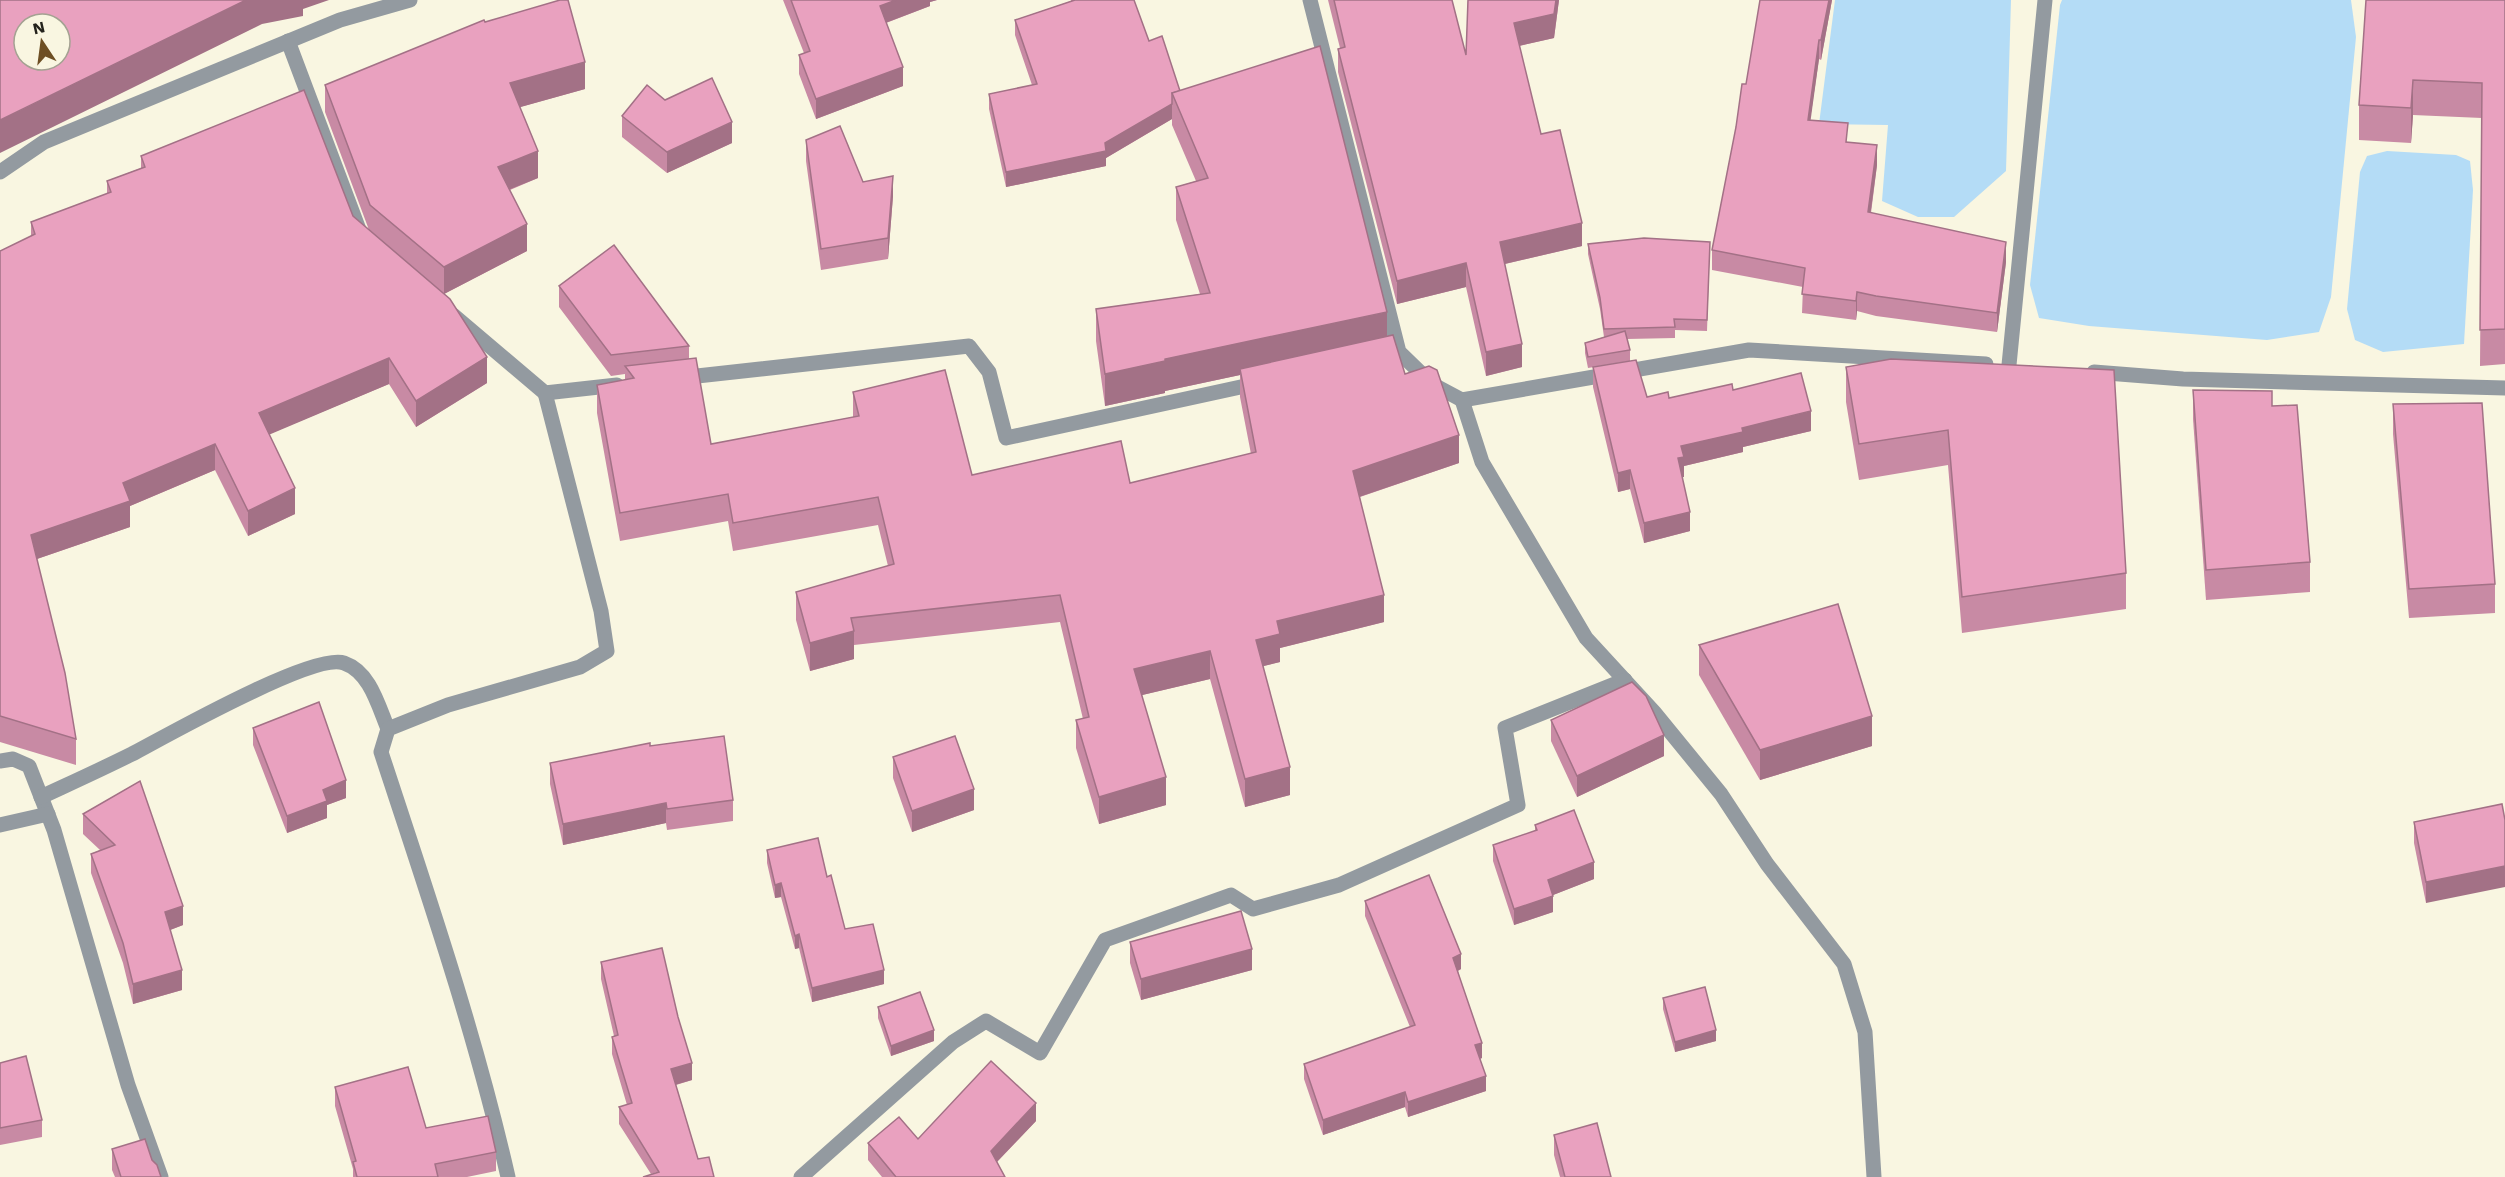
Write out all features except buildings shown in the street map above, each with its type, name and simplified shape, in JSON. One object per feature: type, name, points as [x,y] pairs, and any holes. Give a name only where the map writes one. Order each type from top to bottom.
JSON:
[{"type":"street","points":[[0,172],[44,142],[340,20],[410,0]]},
{"type":"street","points":[[1310,0],[1393,353],[1432,384],[1462,400],[1749,350],[2015,366],[2045,0]]},
{"type":"street","points":[[288,41],[362,238],[371,246]]},
{"type":"street","points":[[388,729],[448,705],[580,667],[607,651],[602,610],[545,393],[445,308]]},
{"type":"street","points":[[663,380],[969,346],[989,372],[1006,438],[1272,380]]},
{"type":"street","points":[[2079,371],[2183,379],[2505,388]]},
{"type":"street","points":[[545,393],[628,384]]},
{"type":"street","points":[[1462,400],[1482,462],[1586,638],[1654,712],[1721,794],[1767,864],[1844,964],[1865,1032],[1874,1177]]},
{"type":"street","points":[[41,797],[130,755],[257,688],[312,668],[342,662],[363,673],[388,729],[381,752],[473,1040],[492,1106],[508,1177]]},
{"type":"street","points":[[801,1177],[953,1042],[986,1021],[1040,1053],[1105,940],[1231,895],[1253,909],[1339,885],[1518,805],[1505,728],[1625,680]]},
{"type":"street","points":[[0,760],[13,759],[29,766],[48,814],[128,1085],[161,1177]]},
{"type":"street","points":[[0,825],[48,814]]},
{"type":"water","points":[[1835,0],[2011,0],[2006,171],[1954,217],[1918,217],[1882,201],[1888,125],[1819,124]]},
{"type":"water","points":[[2062,0],[2351,0],[2356,37],[2331,297],[2319,332],[2267,340],[2089,326],[2039,318],[2030,285]]},
{"type":"water","points":[[2387,151],[2456,155],[2470,161],[2473,190],[2464,344],[2383,352],[2355,340],[2347,309],[2360,172],[2367,156]]}]
